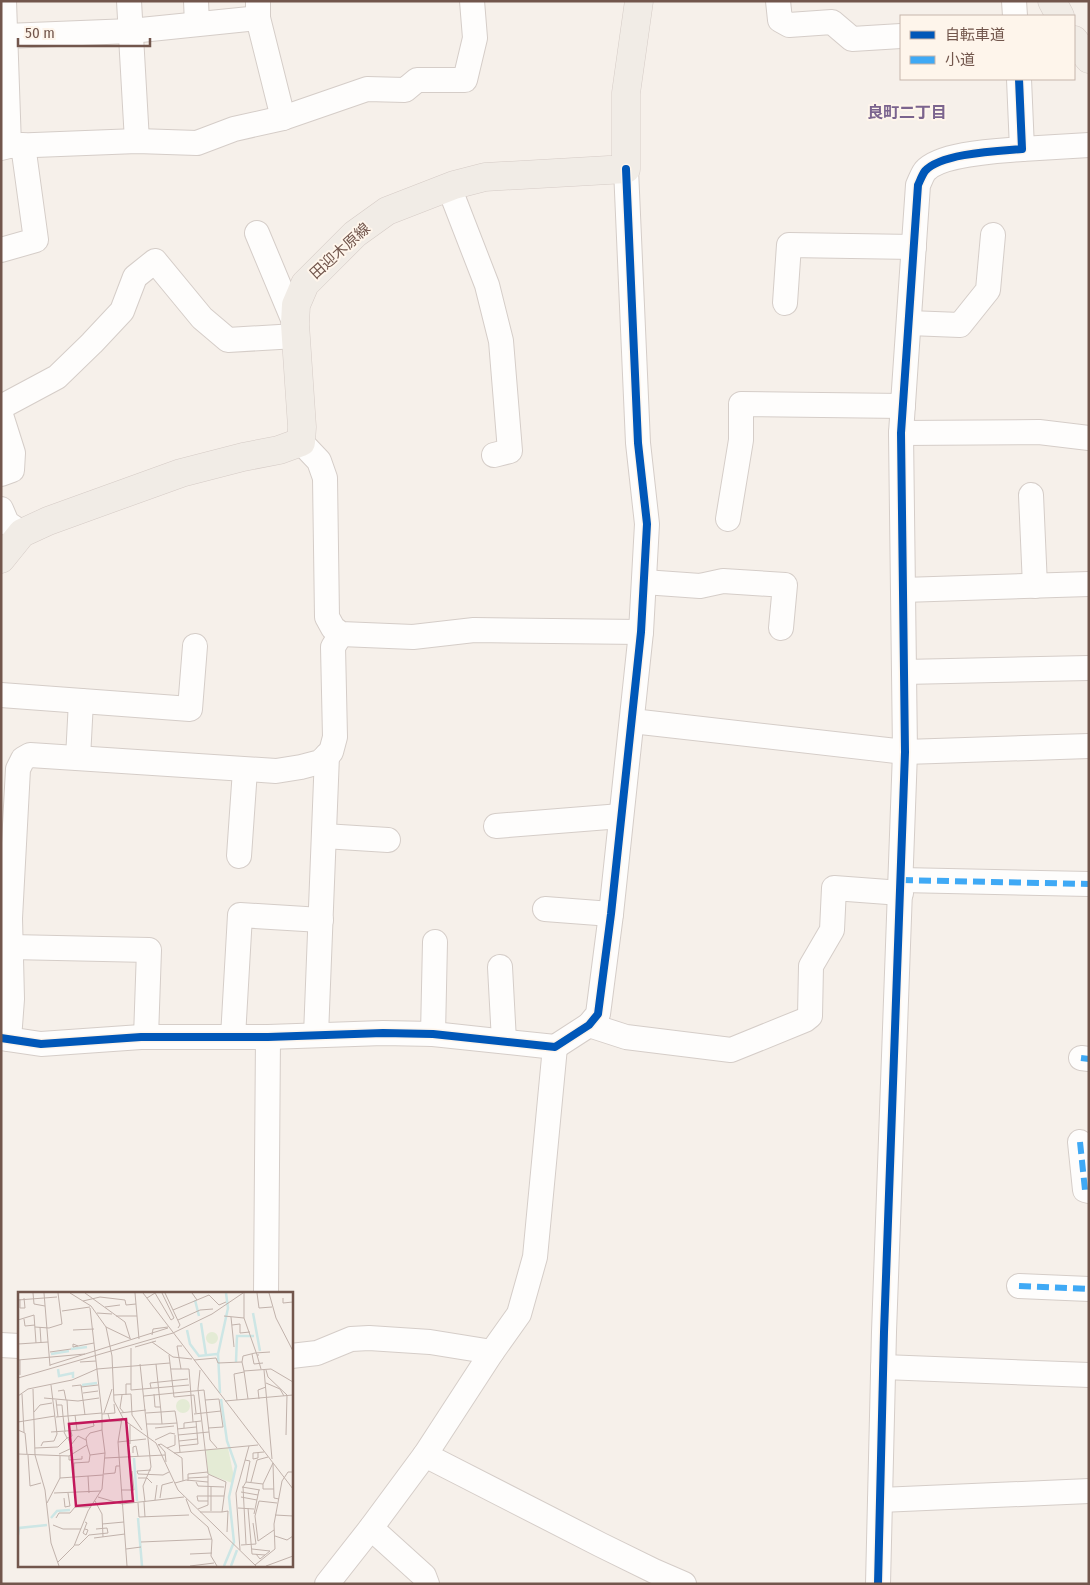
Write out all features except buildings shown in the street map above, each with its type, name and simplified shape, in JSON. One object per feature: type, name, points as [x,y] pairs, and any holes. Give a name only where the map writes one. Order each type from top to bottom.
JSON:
[{"type":"main road","points":[[626,169],[626,93],[638,1]]},
{"type":"main road","points":[[1052,1],[1059,15]]},
{"type":"main road","points":[[1075,41],[1089,60]]},
{"type":"main road","name":"田迎木原線","points":[[301,442],[302,427],[296,305],[305,284],[355,234],[387,211],[449,187],[485,177],[626,169]]},
{"type":"main road","points":[[1,559],[22,533],[48,521],[181,473],[279,450],[301,442]]},
{"type":"street","points":[[1,250],[36,240],[11,146],[4,1]]},
{"type":"street","points":[[129,1],[137,142]]},
{"type":"street","points":[[11,146],[137,142],[197,143],[234,129],[283,118],[366,89],[404,90],[417,80],[466,80],[475,38],[472,1]]},
{"type":"street","points":[[778,1],[780,20],[789,25],[832,22],[852,39],[900,36]]},
{"type":"street","points":[[1014,1],[1015,15]]},
{"type":"street","points":[[6,36],[130,31],[197,13],[258,10],[283,118]]},
{"type":"street","points":[[1018,80],[1022,148]]},
{"type":"street","points":[[878,1584],[883,1367],[905,752],[901,433],[918,185],[926,170],[940,162],[960,156],[1022,148],[1089,145]]},
{"type":"street","points":[[340,634],[333,647],[335,737],[331,752],[320,762],[301,768],[276,771],[30,755],[23,759],[10,780],[6,918],[11,947],[12,999],[5,1039],[41,1044],[146,1037],[383,1033],[433,1034],[555,1047],[589,1026],[598,1014],[611,914],[641,632],[647,524],[638,443],[626,169]]},
{"type":"street","points":[[449,187],[487,285],[501,341],[510,451],[494,455]]},
{"type":"street","points":[[1,407],[57,377],[122,311],[135,277],[156,261],[202,318],[228,340],[296,330],[256,233]]},
{"type":"street","points":[[909,323],[960,325],[988,290],[992,235]]},
{"type":"street","points":[[785,304],[789,244],[914,247]]},
{"type":"street","points":[[728,519],[740,440],[741,404],[903,406]]},
{"type":"street","points":[[1,415],[13,453],[12,470],[1,474]]},
{"type":"street","points":[[901,433],[1039,432],[1089,438]]},
{"type":"street","points":[[301,442],[319,461],[324,478],[327,617],[333,628],[340,634],[413,637],[474,630],[641,632]]},
{"type":"street","points":[[1031,495],[1035,586]]},
{"type":"street","points":[[1,509],[7,523],[22,533]]},
{"type":"street","points":[[644,582],[700,586],[723,581],[785,586],[781,628]]},
{"type":"street","points":[[903,590],[1089,584]]},
{"type":"street","points":[[1,695],[190,709],[195,646]]},
{"type":"street","points":[[904,672],[1089,668]]},
{"type":"street","points":[[78,758],[81,701]]},
{"type":"street","points":[[632,722],[905,752],[1089,746]]},
{"type":"street","points":[[316,1035],[327,755]]},
{"type":"street","points":[[239,856],[245,770]]},
{"type":"street","points":[[496,826],[621,816]]},
{"type":"street","points":[[324,836],[388,840]]},
{"type":"street","points":[[589,1026],[626,1037],[731,1050],[805,1020],[810,1016],[811,966],[832,930],[834,888],[1089,884]]},
{"type":"street","points":[[545,909],[611,914]]},
{"type":"street","points":[[232,1037],[240,915],[321,920]]},
{"type":"street","points":[[433,1034],[435,942]]},
{"type":"street","points":[[11,947],[148,950],[146,1037]]},
{"type":"street","points":[[500,967],[504,1041]]},
{"type":"street","points":[[266,1292],[268,1036]]},
{"type":"street","points":[[326,1584],[371,1528],[425,1455],[519,1314],[534,1257],[555,1047]]},
{"type":"street","points":[[1080,1142],[1084,1190],[1089,1191]]},
{"type":"street","points":[[1019,1286],[1089,1289]]},
{"type":"street","points":[[292,1356],[317,1353],[351,1339],[369,1338],[430,1342],[492,1352]]},
{"type":"street","points":[[1,1345],[18,1346]]},
{"type":"street","points":[[883,1367],[1089,1375]]},
{"type":"street","points":[[425,1455],[619,1554],[684,1584]]},
{"type":"street","points":[[880,1500],[1089,1491]]},
{"type":"street","points":[[371,1528],[424,1576],[428,1584]]},
{"type":"marked path","points":[[901,880],[1089,884]]},
{"type":"marked path","points":[[1081,1058],[1089,1059]]},
{"type":"marked path","points":[[1080,1142],[1085,1190],[1089,1191]]},
{"type":"marked path","points":[[1019,1286],[1089,1289]]},
{"type":"cycle path","points":[[878,1584],[884,1332],[905,752],[901,433],[918,185],[925,171],[944,160],[985,152],[1022,149],[1019,80]]},
{"type":"cycle path","points":[[1,1038],[41,1044],[141,1037],[268,1037],[383,1033],[433,1034],[555,1047],[589,1025],[598,1014],[611,914],[641,632],[647,524],[638,443],[626,169]]},
{"type":"district","name":"良町二丁目","points":[[907,112]]}]
